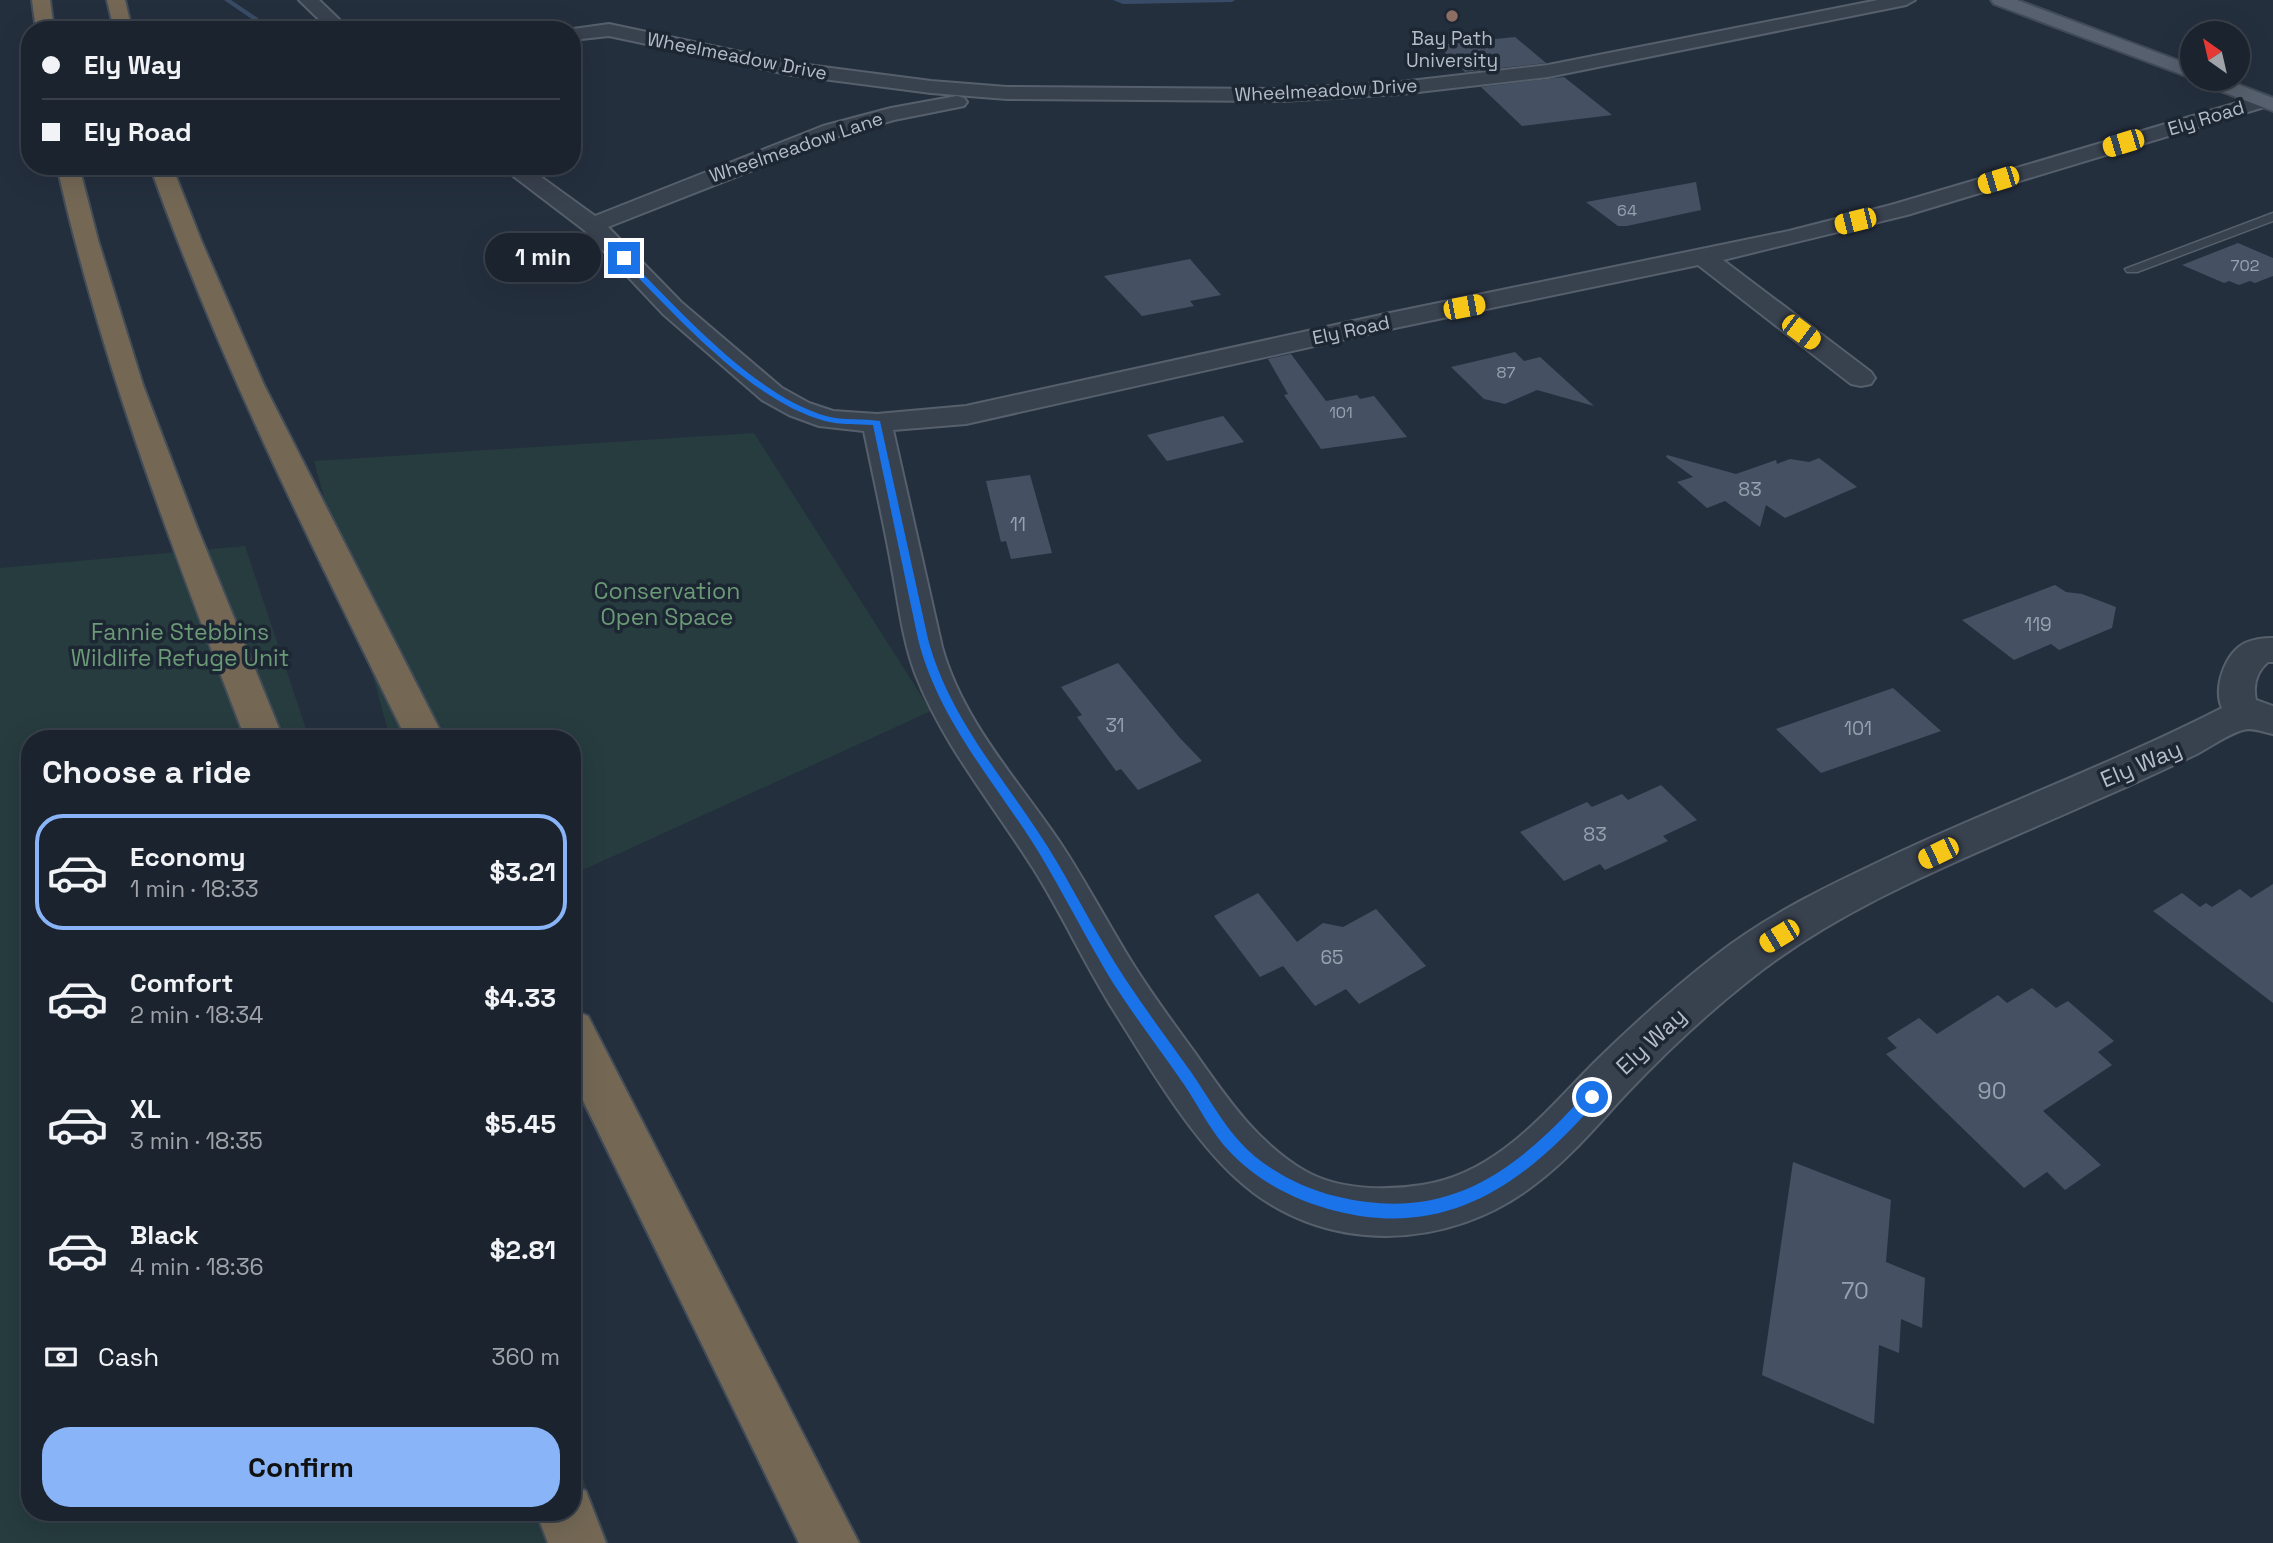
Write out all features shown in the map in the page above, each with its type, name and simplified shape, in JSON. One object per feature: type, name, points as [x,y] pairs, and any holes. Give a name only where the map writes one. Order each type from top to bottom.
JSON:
[{"type":"highway","points":[[41,0],[44,21]]},
{"type":"highway","points":[[116,0],[121,21]]},
{"type":"highway","points":[[70,175],[80,222],[117,349],[157,463],[261,730]]},
{"type":"highway","points":[[164,175],[204,281],[243,372],[421,730]]},
{"type":"highway","points":[[581,1048],[830,1543]]},
{"type":"highway","points":[[568,1521],[577,1543]]},
{"type":"main road","points":[[2000,0],[2180,69]]},
{"type":"main road","points":[[2239,91],[2270,102]]},
{"type":"street","points":[[308,0],[331,21]]},
{"type":"street","name":"Wheelmeadow Drive","points":[[581,29],[609,30],[750,61],[865,79],[1007,93],[1281,95],[1490,79],[1642,54],[1906,0]]},
{"type":"street","points":[[856,123],[867,99],[865,79]]},
{"type":"street","name":"Wheelmeadow Lane","points":[[592,225],[856,123],[1007,93]]},
{"type":"street","name":"Ely Road","points":[[523,175],[592,225],[680,316],[772,394],[799,409],[828,420],[877,423],[966,415],[1390,321],[1703,257],[1899,210],[2270,102]]},
{"type":"street","points":[[1703,257],[1861,379]]},
{"type":"street","name":"Ely Way","points":[[877,423],[929,662],[956,721],[1047,855],[1119,980],[1236,1148],[1286,1186],[1342,1206],[1384,1213],[1412,1211],[1453,1203],[1490,1187],[1532,1157],[1668,1023],[1762,946],[1812,916],[1908,867],[2059,798],[2259,716]]},
{"type":"street","name":"Ely Way","points":[[2259,716],[2239,707],[2235,694],[2236,686],[2249,659],[2258,652],[2273,650]]},
{"type":"lane","points":[[2132,269],[2273,217]]},
{"type":"green space","name":"Conservation Open Space","points":[[754,433],[931,711],[581,871],[581,730],[388,730],[314,461]]},
{"type":"green space","name":"Fannie Stebbins Wildlife Refuge Unit","points":[[245,546],[306,730],[21,730],[21,1521],[581,1521],[581,1474],[609,1543],[0,1543],[0,568]]},
{"type":"building","points":[[1515,37],[1546,63],[1465,72],[1437,45]]},
{"type":"building","points":[[1564,77],[1612,115],[1522,126],[1481,87]]},
{"type":"building","points":[[1696,182],[1701,210],[1627,226],[1618,226],[1586,202]]},
{"type":"building","points":[[2238,243],[2273,258],[2273,276],[2255,283],[2250,281],[2239,285],[2229,281],[2224,283],[2182,265]]},
{"type":"building","points":[[1190,259],[1221,295],[1190,301],[1194,306],[1142,316],[1104,276]]},
{"type":"building","points":[[1515,352],[1524,361],[1540,357],[1594,406],[1537,390],[1505,404],[1484,399],[1451,367]]},
{"type":"building","points":[[1291,354],[1326,401],[1357,395],[1360,399],[1374,396],[1407,437],[1321,449],[1284,395],[1288,394],[1268,359]]},
{"type":"building","points":[[1223,416],[1244,442],[1167,461],[1147,435]]},
{"type":"building","points":[[1667,455],[1736,474],[1776,460],[1777,464],[1790,459],[1809,462],[1819,458],[1857,487],[1785,518],[1766,505],[1760,527],[1725,501],[1707,508],[1677,482],[1693,477],[1666,457]]},
{"type":"building","points":[[1030,475],[1052,553],[1011,559],[1006,541],[1001,542],[986,481]]},
{"type":"building","points":[[2055,585],[2066,592],[2082,594],[2116,607],[2112,628],[2059,650],[2051,644],[2014,660],[1962,620]]},
{"type":"building","points":[[1118,663],[1202,761],[1138,790],[1121,769],[1116,771],[1077,717],[1082,715],[1061,687]]},
{"type":"building","points":[[1893,688],[1941,731],[1821,773],[1776,729]]},
{"type":"building","points":[[1661,785],[1697,820],[1663,836],[1668,841],[1605,870],[1600,864],[1564,881],[1520,832],[1587,802],[1592,807],[1622,794],[1628,800]]},
{"type":"building","points":[[2273,884],[2273,1003],[2153,911],[2182,893],[2200,907],[2206,903],[2212,907],[2240,889],[2251,898]]},
{"type":"building","points":[[1258,893],[1297,942],[1323,923],[1343,927],[1376,909],[1426,966],[1359,1004],[1346,989],[1315,1006],[1283,966],[1260,977],[1214,916]]},
{"type":"building","points":[[2032,988],[2056,1008],[2068,1001],[2114,1041],[2098,1052],[2112,1065],[2043,1111],[2101,1165],[2065,1190],[2047,1172],[2024,1188],[1886,1054],[1897,1048],[1887,1038],[1919,1018],[1937,1034],[1998,995],[2007,1003]]},
{"type":"building","points":[[1793,1162],[1891,1200],[1886,1262],[1925,1278],[1922,1328],[1901,1319],[1899,1353],[1879,1345],[1874,1424],[1762,1375]]},
{"type":"waterway","points":[[227,0],[256,21]]},
{"type":"waterway","points":[[1116,0],[1232,0]]},
{"type":"place","name":"Bay Path University","points":[[1452,16]]},
{"type":"route","points":[[624,258],[706,340],[772,394],[799,409],[828,420],[877,423],[923,639],[929,662],[946,701],[983,764],[1047,855],[1119,980],[1236,1148],[1286,1186],[1309,1197],[1384,1213],[1441,1207],[1490,1187],[1532,1157],[1564,1128],[1592,1097]]}]
